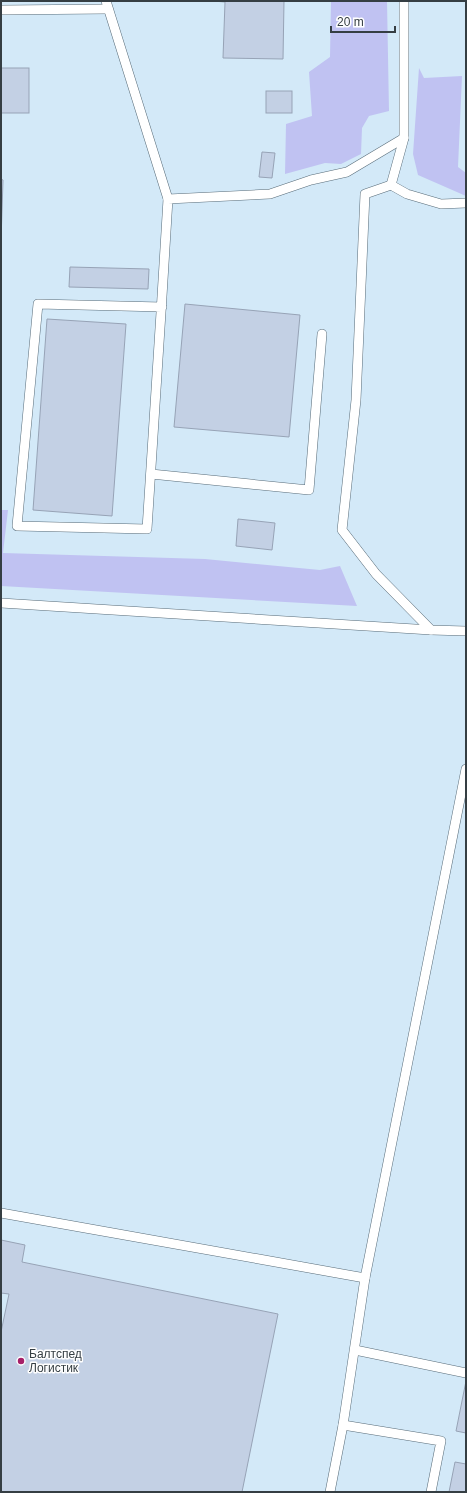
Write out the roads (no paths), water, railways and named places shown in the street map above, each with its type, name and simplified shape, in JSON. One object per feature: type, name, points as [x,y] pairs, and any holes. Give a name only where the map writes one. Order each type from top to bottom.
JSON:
[{"type":"lane","points":[[391,185],[404,138],[404,1]]},
{"type":"lane","points":[[1,10],[107,5],[168,199],[162,307],[147,529],[17,526],[38,304],[162,307]]},
{"type":"lane","points":[[168,199],[270,194],[311,180],[347,172],[404,138]]},
{"type":"lane","points":[[431,630],[376,574],[342,530],[356,400],[365,194],[391,185],[407,194],[441,204],[466,203]]},
{"type":"lane","points":[[151,474],[309,490],[322,334]]},
{"type":"lane","points":[[1,603],[466,631]]},
{"type":"lane","points":[[330,1492],[343,1425],[365,1278],[466,769]]},
{"type":"lane","points":[[1,1213],[365,1278]]},
{"type":"lane","points":[[355,1350],[466,1373]]},
{"type":"lane","points":[[343,1425],[441,1441],[431,1492]]},
{"type":"place","name":"Балтспед Логистик","points":[[21,1361]]}]
